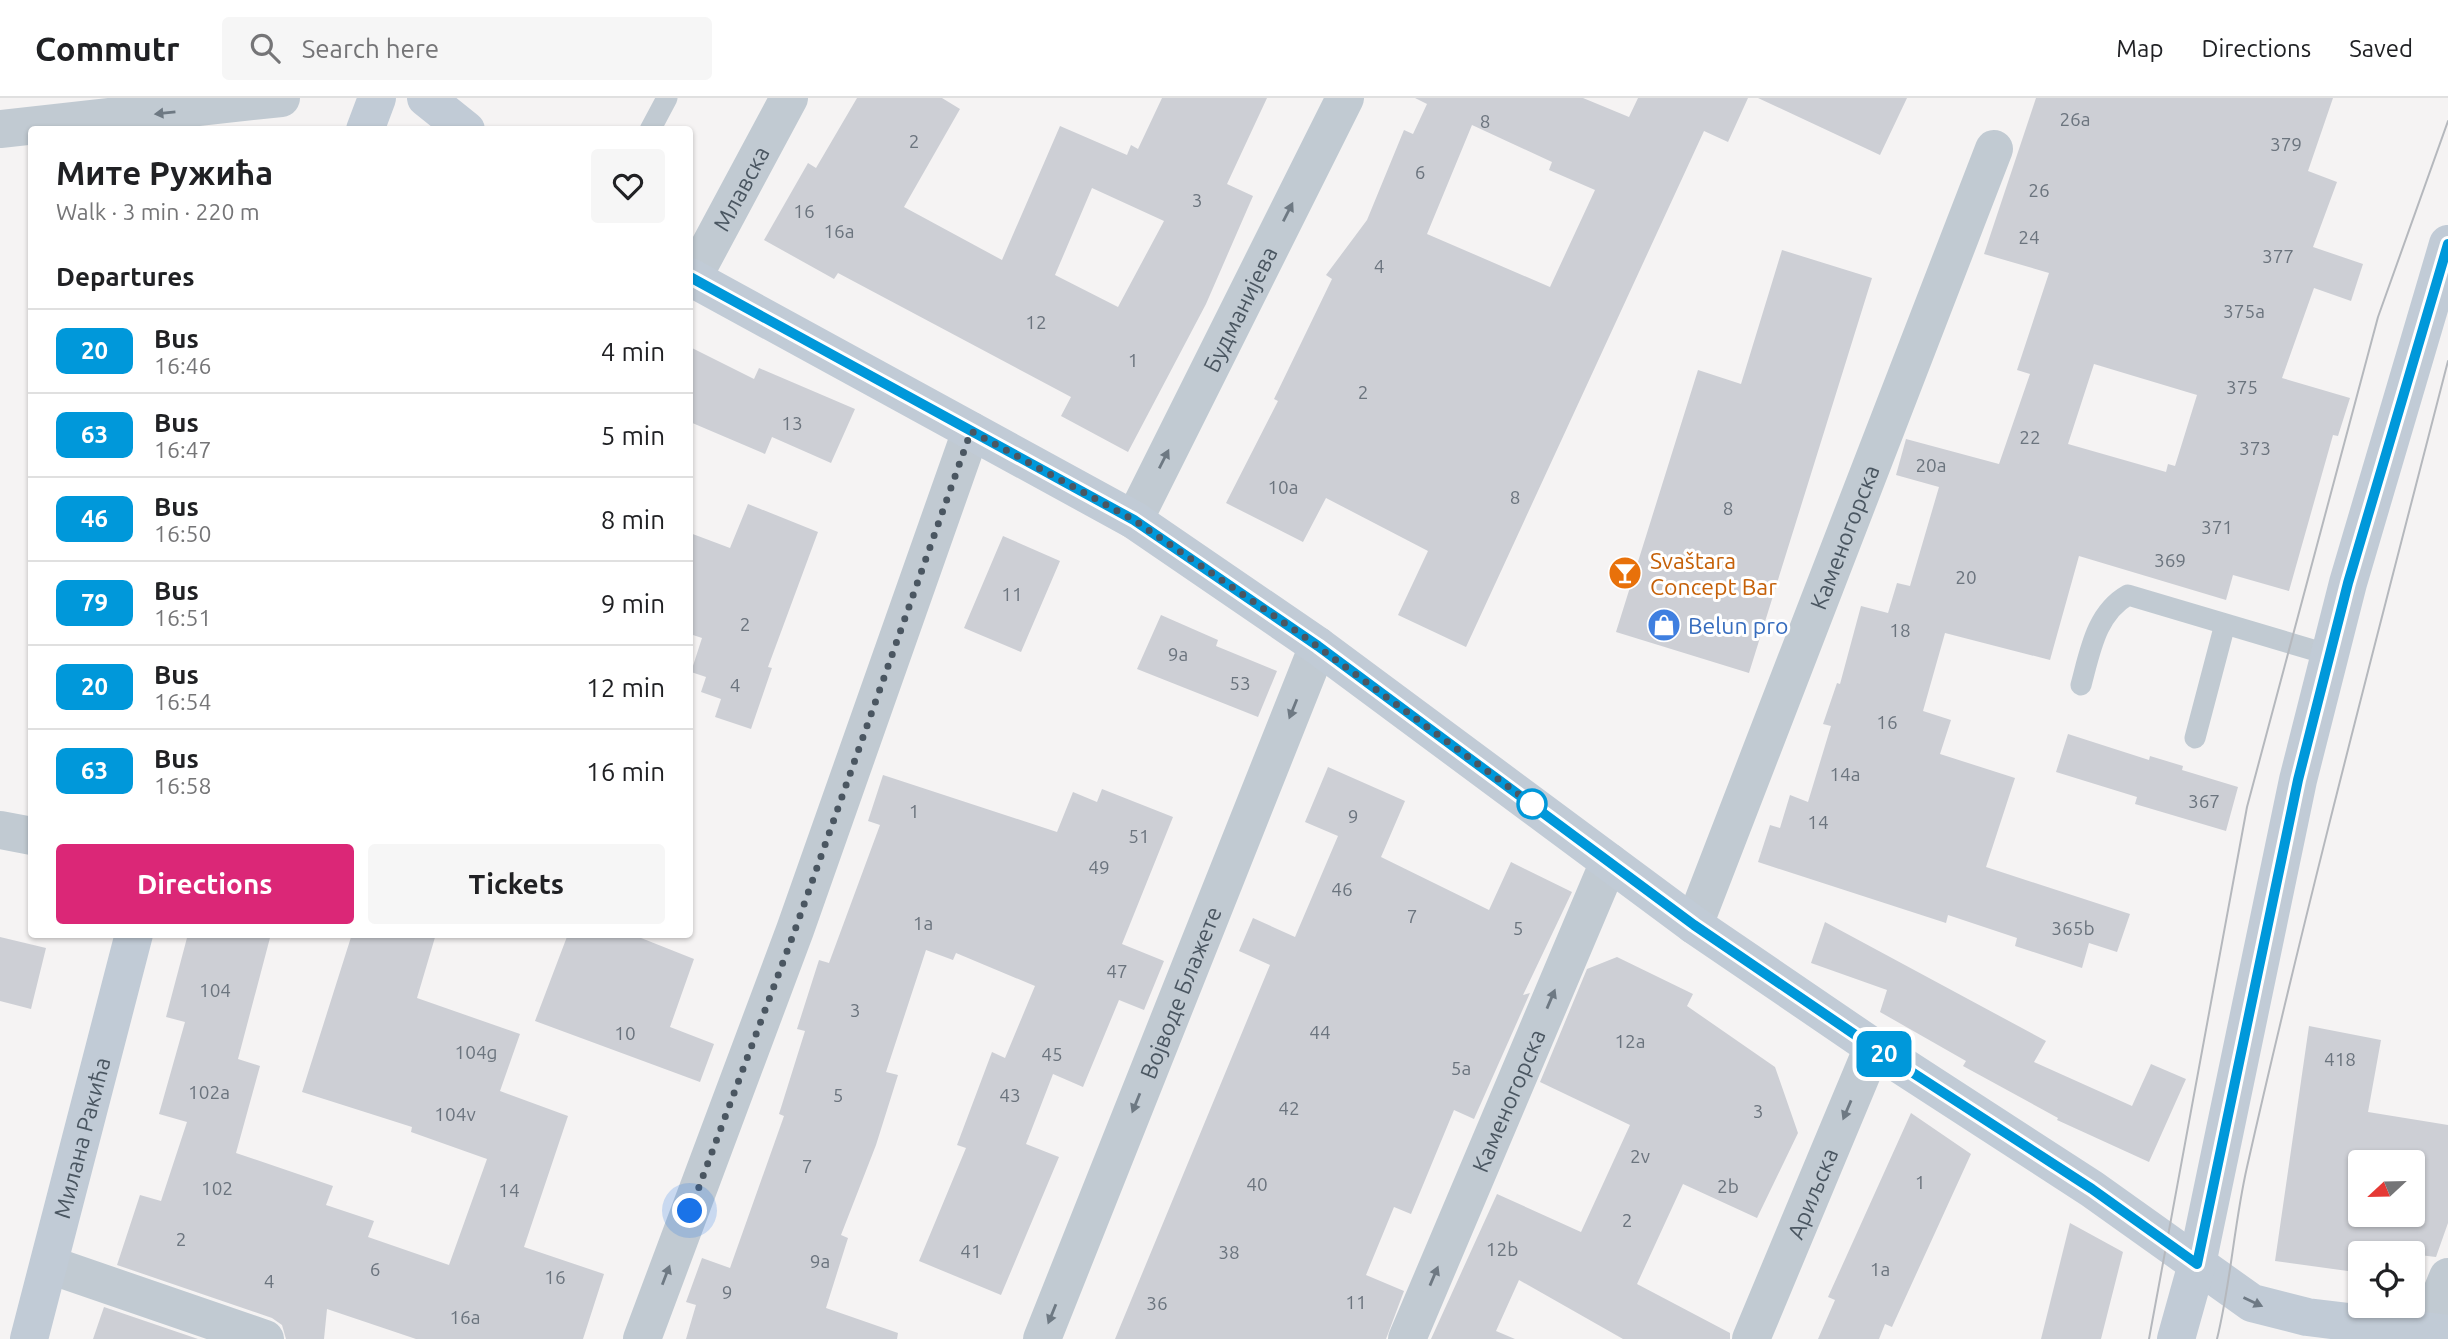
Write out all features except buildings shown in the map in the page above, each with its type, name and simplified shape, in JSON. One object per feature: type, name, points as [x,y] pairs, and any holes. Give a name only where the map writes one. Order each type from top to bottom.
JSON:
[{"type":"main road","points":[[366,126],[377,98]]},
{"type":"main road","points":[[426,98],[461,126]]},
{"type":"main road","points":[[2176,1339],[2197,1264],[2298,780],[2378,478],[2448,244]]},
{"type":"main road","points":[[693,279],[1134,520],[1318,646],[1694,925],[1873,1047],[2092,1189],[2252,1303],[2277,1311],[2437,1334]]},
{"type":"main road","name":"Милана Ракића","points":[[29,1339],[133,938]]},
{"type":"street","points":[[0,129],[281,98]]},
{"type":"street","name":"Млавска","points":[[693,274],[789,98]]},
{"type":"street","name":"Будманијева","points":[[1134,520],[1345,98]]},
{"type":"street","name":"Каменогорска","points":[[1694,925],[1994,149]]},
{"type":"street","points":[[642,1339],[795,930],[971,431]]},
{"type":"street","name":"Војводе Блажете","points":[[1042,1339],[1318,646]]},
{"type":"street","points":[[0,830],[28,835]]},
{"type":"street","name":"Каменогорска","points":[[1407,1339],[1609,862]]},
{"type":"street","name":"Ариљска","points":[[1751,1339],[1873,1047]]},
{"type":"street","points":[[50,1265],[265,1339]]},
{"type":"street","points":[[2437,1334],[2448,1277]]},
{"type":"lane","points":[[652,126],[667,98]]},
{"type":"lane","points":[[2081,685],[2097,629],[2113,604],[2128,595],[2330,655]]},
{"type":"lane","points":[[2195,738],[2225,624]]},
{"type":"tram line","points":[[2149,1339],[2247,807],[2378,317],[2448,121]]},
{"type":"tram line","points":[[2217,1339],[2243,1188],[2270,1066],[2344,763],[2448,361]]},
{"type":"bus line","name":"20","points":[[693,279],[1134,520],[1318,646],[1694,925],[1873,1047],[2134,1217],[2197,1264],[2298,780],[2348,583],[2448,244]]},
{"type":"place","name":"Svaštara Concept Bar","points":[[1625,573]]},
{"type":"place","name":"Belun pro","points":[[1664,625]]},
{"type":"route","points":[[690,1211],[795,930],[971,431],[1134,520],[1302,635],[1532,804]]}]
